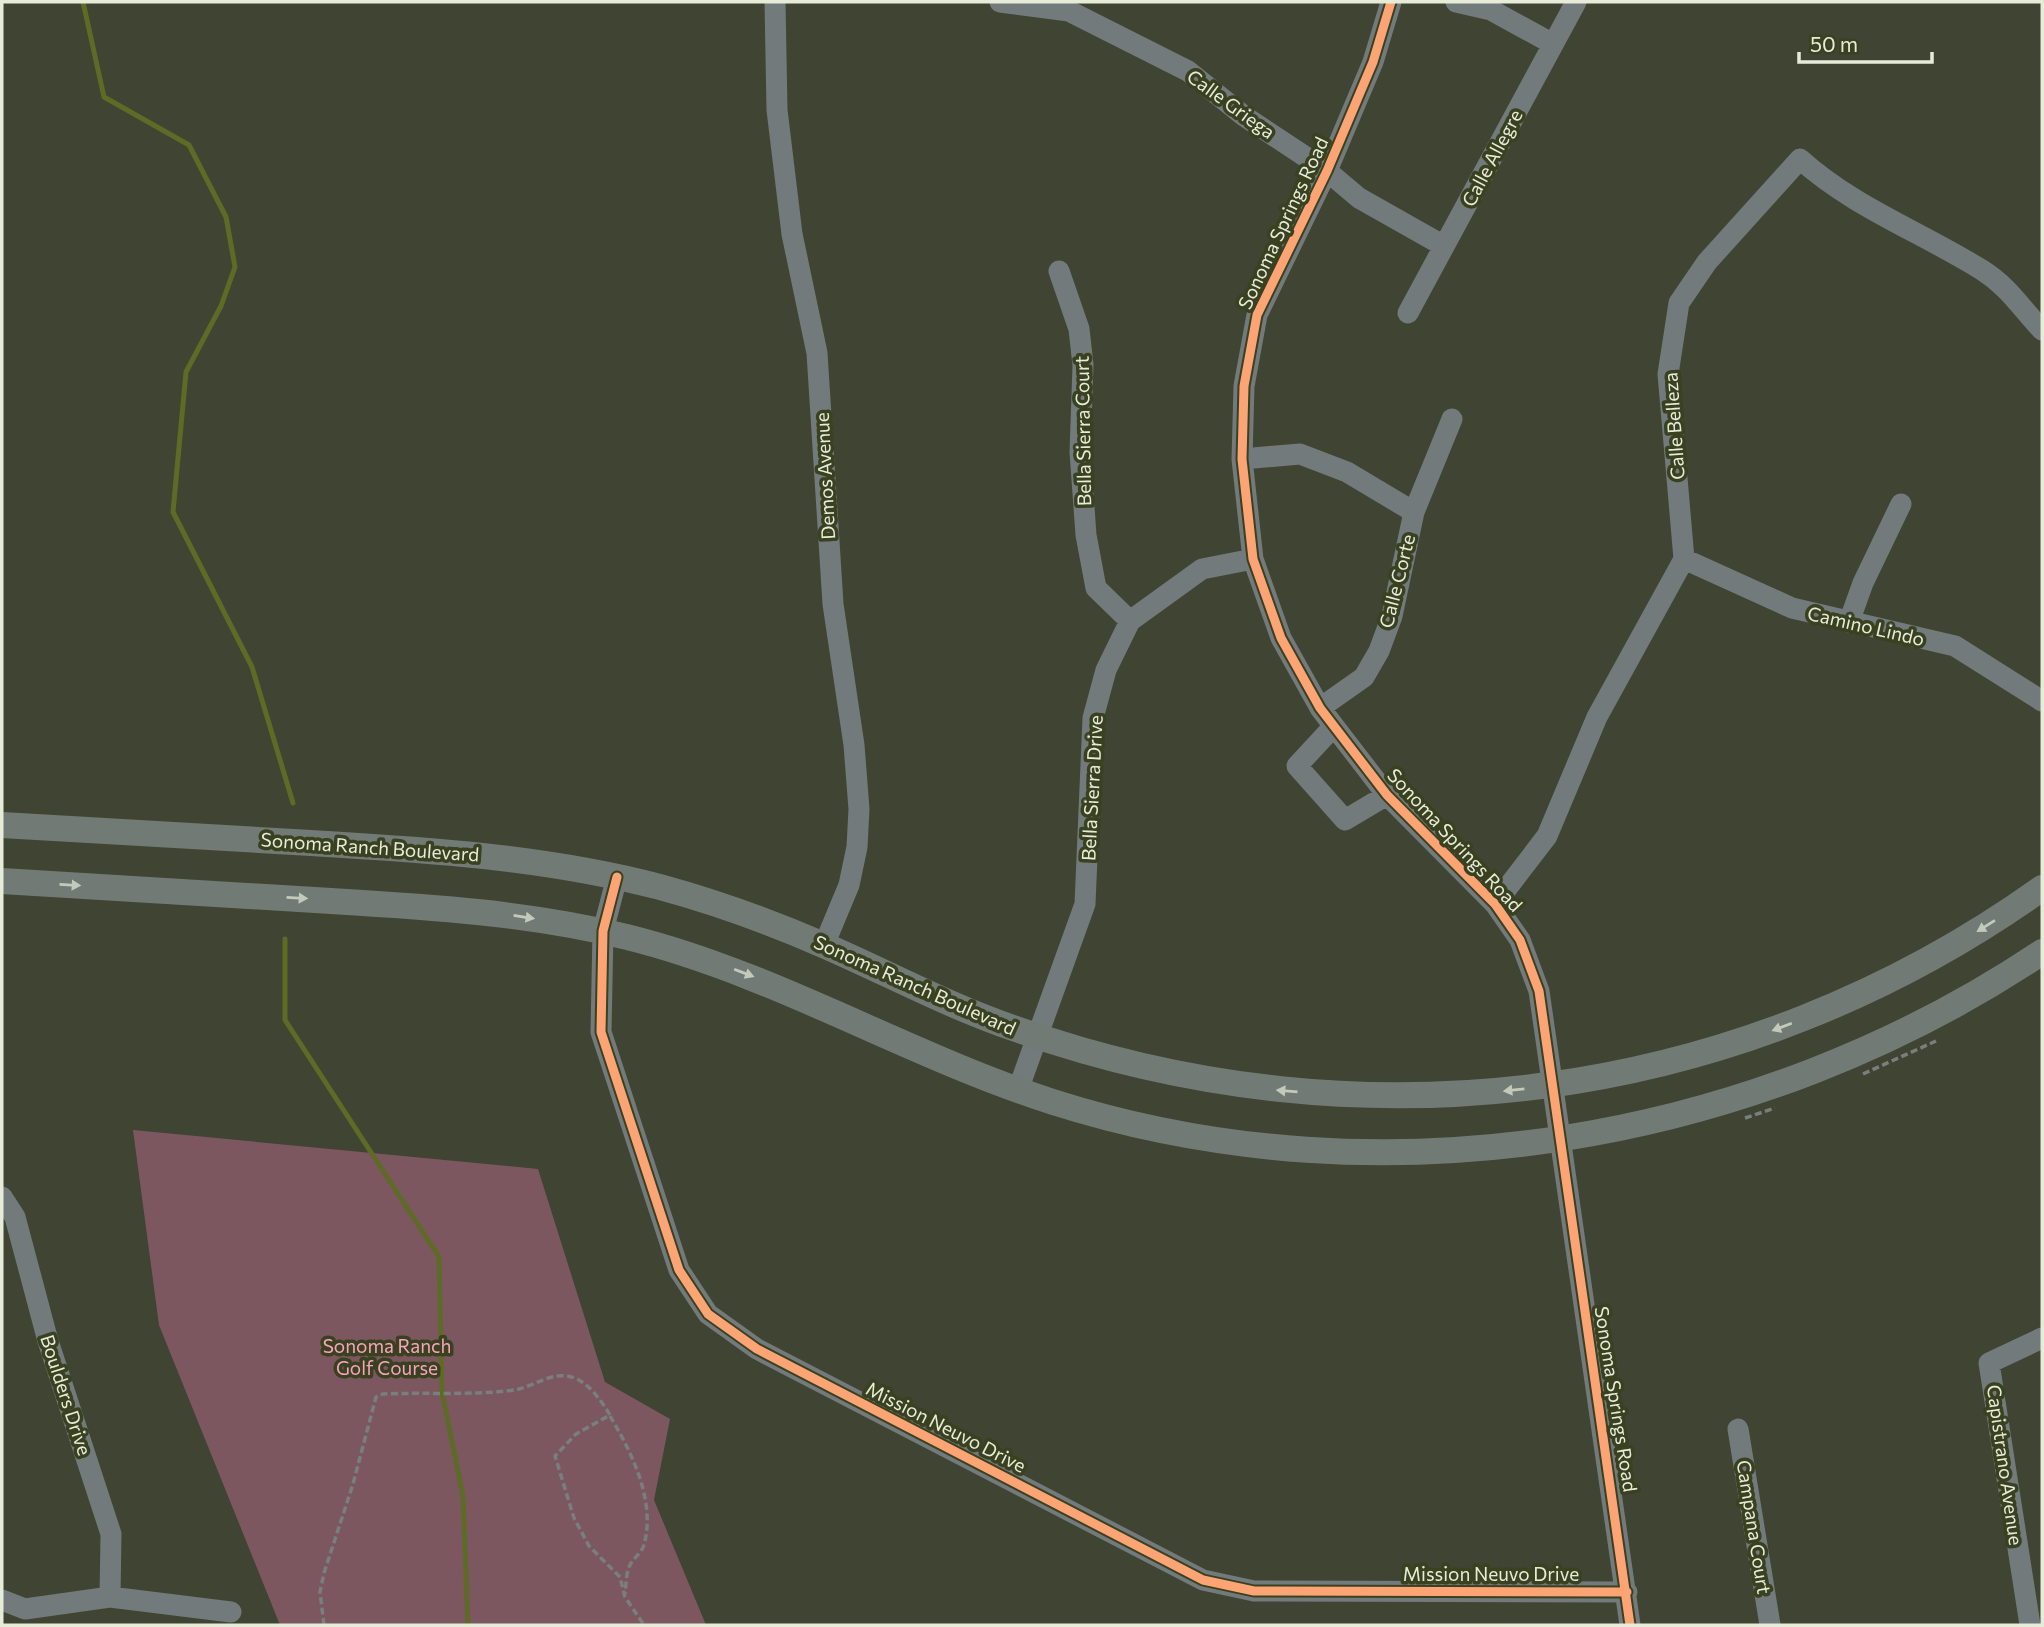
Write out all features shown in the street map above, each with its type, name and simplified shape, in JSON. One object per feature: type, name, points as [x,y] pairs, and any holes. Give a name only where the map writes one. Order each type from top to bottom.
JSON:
[{"type":"main road","name":"Sonoma Ranch Boulevard","points":[[2,825],[467,853],[532,861],[617,877],[724,906],[824,945],[939,999],[1037,1036],[1129,1064],[1262,1088],[1395,1096],[1483,1093],[1553,1085],[1678,1061],[1764,1034],[1825,1010],[1944,952],[2042,888]]},
{"type":"main road","points":[[2,881],[464,909],[603,931],[692,954],[735,970],[814,1002],[933,1058],[1018,1090],[1151,1127],[1283,1147],[1349,1151],[1447,1150],[1558,1138],[1677,1116],[1802,1076],[1923,1023],[2042,953]]},
{"type":"street","name":"Demos Avenue","points":[[775,2],[777,110],[792,234],[817,353],[833,604],[859,798],[857,847],[852,875],[824,945]]},
{"type":"street","name":"Calle Griega","points":[[1000,2],[1069,11],[1188,71],[1244,117],[1327,170],[1359,198],[1444,246]]},
{"type":"street","name":"Sonoma Springs Road","points":[[1391,2],[1373,62],[1327,170],[1257,315],[1244,386],[1242,458],[1253,559],[1281,638],[1320,708],[1387,795],[1495,904],[1520,940],[1539,991],[1630,1625]]},
{"type":"street","points":[[1456,2],[1490,10],[1553,44]]},
{"type":"street","name":"Calle Allegre","points":[[1408,313],[1576,2]]},
{"type":"street","name":"Calle Belleza","points":[[1684,559],[1668,374],[1679,303],[1707,262],[1800,159],[1830,186],[1982,271],[2022,304],[2042,330]]},
{"type":"street","name":"Bella Sierra Court","points":[[1059,271],[1079,329],[1083,365],[1080,453],[1086,535],[1096,588],[1130,621]]},
{"type":"street","name":"Calle Corte","points":[[1320,708],[1364,677],[1379,652],[1392,616],[1415,512],[1452,419]]},
{"type":"street","name":"Calle Corte","points":[[1242,458],[1300,454],[1347,472],[1415,512]]},
{"type":"street","points":[[1849,622],[1863,583],[1901,504]]},
{"type":"street","name":"Bella Sierra Drive","points":[[1018,1090],[1085,904],[1093,718],[1106,670],[1130,621],[1202,569],[1253,559]]},
{"type":"street","points":[[1495,904],[1547,836],[1597,717],[1684,559]]},
{"type":"street","name":"Camino Lindo","points":[[1684,559],[1791,608],[1955,646],[2042,701]]},
{"type":"street","points":[[1334,726],[1297,766],[1345,820],[1387,795]]},
{"type":"street","name":"Mission Neuvo Drive","points":[[617,877],[603,931],[601,1032],[679,1270],[708,1314],[757,1349],[1203,1580],[1254,1591],[1627,1592]]},
{"type":"street","name":"Boulders Drive","points":[[2,1197],[15,1217],[48,1341],[111,1534],[110,1597]]},
{"type":"street","name":"Capistrano Avenue","points":[[2030,1625],[1989,1363],[2042,1338]]},
{"type":"street","name":"Campana Court","points":[[1738,1429],[1770,1625]]},
{"type":"street","points":[[2,1600],[25,1609],[110,1597],[231,1612]]},
{"type":"path","points":[[324,1625],[320,1592],[324,1573],[353,1484],[372,1404],[379,1395],[514,1390],[549,1377],[578,1380],[601,1401],[629,1448],[641,1481],[648,1527],[643,1548],[629,1567],[625,1597]]},
{"type":"path","points":[[610,1415],[576,1434],[555,1456],[574,1518],[589,1546],[620,1577],[625,1597],[644,1625]]},
{"type":"green space","name":"Sonoma Ranch Golf Course","points":[[133,1130],[538,1169],[605,1382],[670,1419],[654,1500],[706,1625],[280,1625],[159,1325]]},
{"type":"waterway","points":[[83,2],[104,97],[189,145],[226,217],[235,267],[221,306],[186,372],[173,512],[252,667],[293,803]]},
{"type":"waterway","points":[[285,939],[285,1020],[439,1257],[442,1392],[463,1496],[468,1625]]},
{"type":"cycle path","points":[[1391,2],[1373,62],[1327,171],[1257,315],[1244,386],[1242,459],[1253,559],[1281,638],[1320,708],[1387,795],[1495,904],[1520,940],[1539,991],[1630,1625]]},
{"type":"cycle path","points":[[617,877],[603,931],[601,1032],[679,1270],[708,1314],[757,1349],[1203,1580],[1254,1591],[1627,1592]]}]
